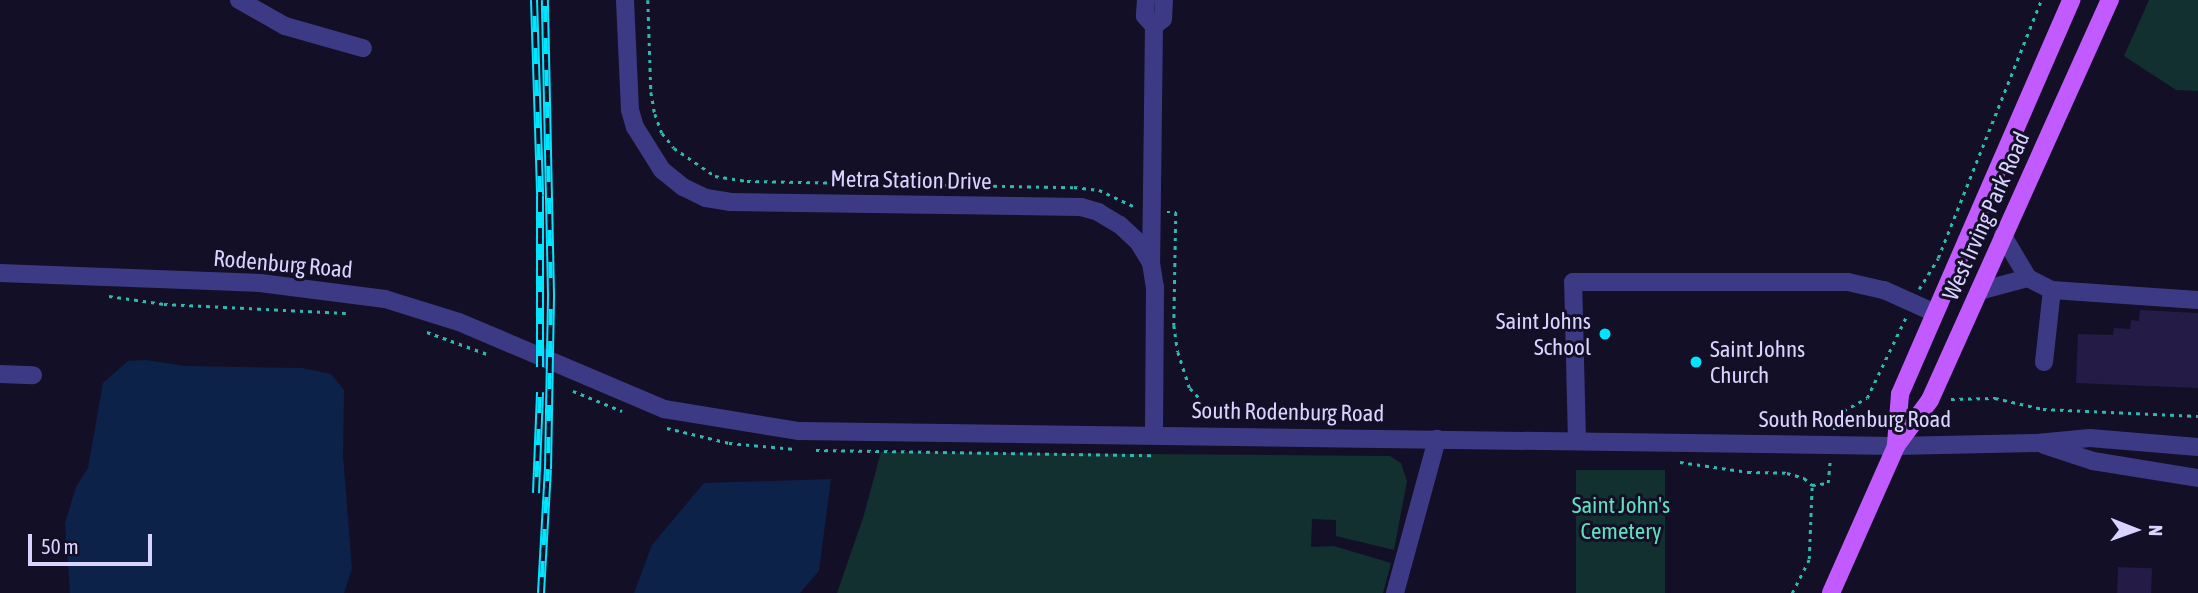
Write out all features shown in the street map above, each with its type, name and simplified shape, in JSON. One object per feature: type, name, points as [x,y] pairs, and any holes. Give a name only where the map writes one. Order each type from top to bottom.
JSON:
[{"type":"main road","name":"West Irving Park Road","points":[[1896,446],[1900,394],[2071,0]]},
{"type":"main road","name":"West Irving Park Road","points":[[1831,593],[1896,446],[1930,400],[2110,0]]},
{"type":"street","points":[[239,0],[285,26],[363,48]]},
{"type":"street","name":"Metra Station Drive","points":[[625,0],[630,110],[650,152],[662,170],[683,187],[706,198],[730,202],[1081,207],[1098,212],[1120,225],[1139,243],[1151,263]]},
{"type":"street","points":[[1146,0],[1145,16],[1154,26],[1151,263],[1154,287],[1154,435]]},
{"type":"street","points":[[1154,26],[1163,19],[1164,0]]},
{"type":"street","points":[[2003,236],[2028,278],[2052,290],[2198,300]]},
{"type":"street","name":"Rodenburg Road","points":[[0,273],[260,283],[385,299],[459,322],[551,360]]},
{"type":"street","points":[[1979,291],[2028,278]]},
{"type":"street","points":[[1577,441],[1573,282],[1849,282],[1884,290],[1935,313]]},
{"type":"street","points":[[2044,362],[2052,290]]},
{"type":"street","name":"South Rodenburg Road","points":[[551,360],[664,409],[799,431],[1896,446],[2037,443],[2090,438],[2198,447]]},
{"type":"street","points":[[0,374],[33,375]]},
{"type":"street","points":[[1395,593],[1437,439]]},
{"type":"street","name":"South Rodenburg Road","points":[[2037,443],[2093,461],[2198,478]]},
{"type":"path","points":[[648,0],[651,92],[662,133],[674,148],[702,170],[715,176],[747,181],[1074,187],[1099,190],[1139,209]]},
{"type":"path","points":[[1836,415],[1867,398],[1913,302],[1938,258],[2041,0]]},
{"type":"path","points":[[1168,212],[1176,212],[1174,325],[1178,352],[1190,388],[1201,400],[1199,407]]},
{"type":"path","points":[[106,295],[164,304],[352,313]]},
{"type":"path","points":[[423,330],[494,357]]},
{"type":"path","points":[[570,389],[580,394]]},
{"type":"path","points":[[1982,398],[2043,409],[2198,416]]},
{"type":"path","points":[[1792,593],[1809,559],[1812,485],[1828,483]]},
{"type":"green space","points":[[2149,0],[2198,0],[2198,91],[2176,90],[2124,56]]},
{"type":"green space","points":[[881,452],[1390,456],[1401,463],[1407,481],[1394,550],[1336,536],[1336,520],[1312,519],[1311,547],[1334,546],[1391,563],[1383,593],[837,593],[863,518]]},
{"type":"green space","name":"Saint John's Cemetery","points":[[1576,470],[1665,470],[1665,593],[1576,593]]},
{"type":"water","points":[[146,360],[185,366],[302,368],[331,374],[344,390],[343,455],[352,569],[344,593],[70,593],[65,523],[76,487],[88,468],[103,383],[128,361]]},
{"type":"water","points":[[831,479],[819,571],[800,593],[634,593],[652,545],[704,483]]},
{"type":"building","points":[[2140,310],[2198,313],[2198,388],[2076,383],[2078,334],[2113,335],[2114,328],[2130,329],[2131,320],[2139,321]]},
{"type":"building","points":[[2118,567],[2152,568],[2151,593],[2117,593]]},
{"type":"railway","points":[[534,0],[540,196],[540,367]]},
{"type":"railway","points":[[541,593],[548,469],[551,294],[545,0]]},
{"type":"railway","points":[[536,493],[540,392]]},
{"type":"place","name":"Saint Johns School","points":[[1605,334]]},
{"type":"place","name":"Saint Johns Church","points":[[1696,362]]}]
